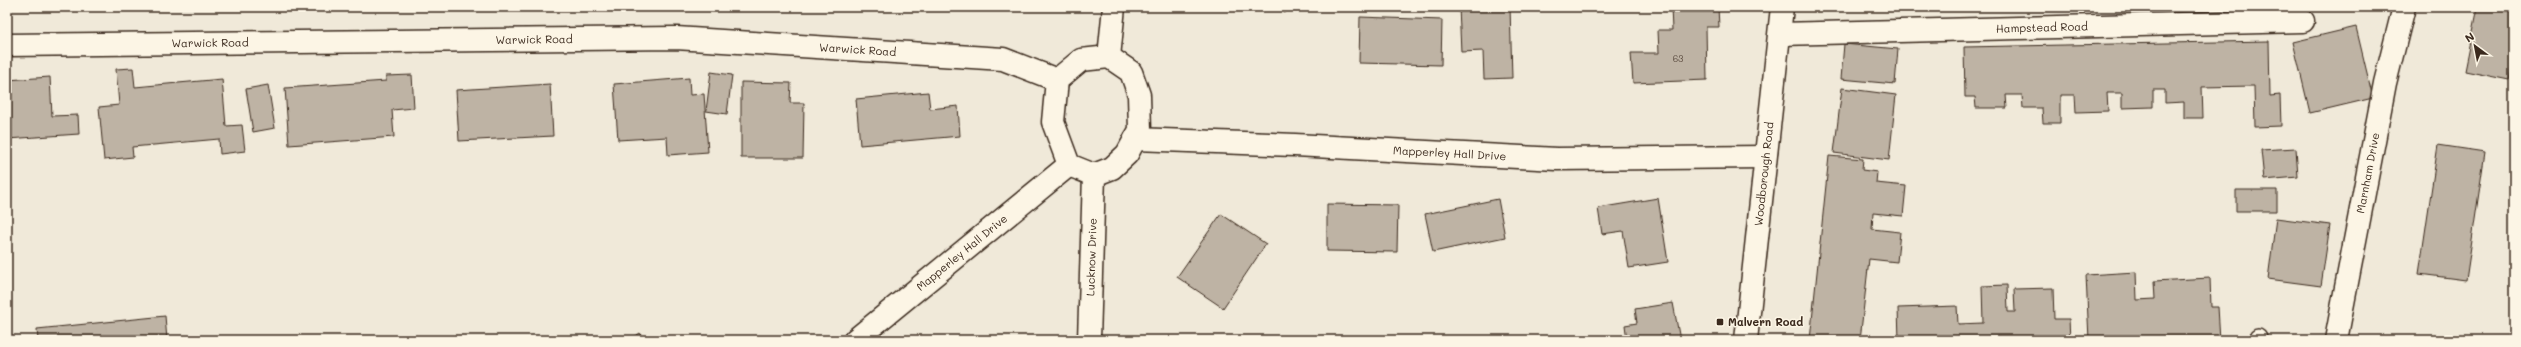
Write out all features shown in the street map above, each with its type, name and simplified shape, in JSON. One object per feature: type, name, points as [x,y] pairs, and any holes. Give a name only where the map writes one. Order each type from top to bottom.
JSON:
[{"type":"street","points":[[1109,57],[1114,7]]},
{"type":"street","name":"Woodborough Road","points":[[1746,340],[1782,7]]},
{"type":"street","name":"Marnham Drive","points":[[2336,340],[2385,83],[2404,7]]},
{"type":"street","name":"Hampstead Road","points":[[1780,34],[2303,21]]},
{"type":"street","name":"Warwick Road","points":[[7,45],[676,38],[1003,59],[1057,80]]},
{"type":"street","points":[[1109,57],[1131,72],[1139,95],[1140,130],[1127,154],[1112,168],[1094,175],[1069,165],[1054,122],[1057,80],[1081,60],[1109,57]]},
{"type":"street","name":"Mapperley Hall Drive","points":[[1135,139],[1295,145],[1557,159],[1765,157]]},
{"type":"street","name":"Mapperley Hall Drive","points":[[855,340],[1069,165]]},
{"type":"street","name":"Lucknow Drive","points":[[1089,340],[1094,175]]},
{"type":"building","points":[[1277,7],[1289,7],[1285,13]]},
{"type":"building","points":[[1459,7],[1510,7],[1512,78],[1484,79],[1483,51],[1461,52]]},
{"type":"building","points":[[1671,7],[1718,7],[1719,27],[1706,27],[1707,80],[1633,83],[1631,53],[1659,53],[1658,30],[1672,30]]},
{"type":"building","points":[[2478,7],[2514,7],[2514,57],[2509,80],[2465,71]]},
{"type":"building","points":[[1360,17],[1442,20],[1441,65],[1359,63]]},
{"type":"building","points":[[2356,27],[2373,98],[2310,113],[2293,42]]},
{"type":"building","points":[[2269,41],[2270,96],[2280,95],[2281,126],[2255,127],[2254,86],[2202,87],[2203,118],[2184,118],[2184,102],[2165,103],[2165,90],[2153,90],[2153,107],[2122,108],[2122,93],[2107,93],[2108,111],[2076,112],[2075,95],[2060,95],[2060,123],[2043,123],[2042,108],[2023,108],[2022,95],[2006,95],[2007,108],[1976,108],[1975,97],[1965,97],[1964,47]]},
{"type":"building","points":[[1844,44],[1898,49],[1895,84],[1841,79]]},
{"type":"building","points":[[133,68],[135,87],[222,79],[226,126],[242,125],[245,151],[220,154],[219,139],[132,147],[133,157],[104,160],[99,107],[119,105],[116,69]]},
{"type":"building","points":[[711,72],[732,75],[727,114],[706,111]]},
{"type":"building","points":[[412,75],[414,108],[392,110],[394,137],[289,145],[285,88],[386,81],[386,76]]},
{"type":"building","points":[[50,77],[52,116],[78,115],[79,134],[7,139],[7,80]]},
{"type":"building","points":[[689,78],[690,95],[704,94],[708,152],[668,155],[667,137],[618,140],[614,84]]},
{"type":"building","points":[[741,82],[791,83],[790,103],[804,103],[803,158],[741,158]]},
{"type":"building","points":[[550,84],[553,136],[459,141],[456,90]]},
{"type":"building","points":[[268,85],[275,128],[253,132],[246,89]]},
{"type":"building","points":[[1842,88],[1896,95],[1889,160],[1834,153]]},
{"type":"building","points":[[928,92],[930,109],[958,106],[960,136],[860,145],[856,99]]},
{"type":"building","points":[[2438,145],[2485,152],[2466,280],[2419,274]]},
{"type":"building","points":[[2296,148],[2298,177],[2264,180],[2261,150]]},
{"type":"building","points":[[1829,156],[1863,159],[1862,170],[1877,172],[1876,183],[1906,186],[1903,216],[1873,213],[1872,229],[1900,232],[1897,262],[1869,259],[1860,340],[1810,340]]},
{"type":"building","points":[[2236,190],[2277,190],[2277,211],[2236,211]]},
{"type":"building","points":[[1658,198],[1668,262],[1629,268],[1623,231],[1602,234],[1598,208]]},
{"type":"building","points":[[1498,199],[1505,237],[1433,252],[1425,214]]},
{"type":"building","points":[[1327,204],[1398,205],[1397,252],[1327,251]]},
{"type":"building","points":[[1221,214],[1266,244],[1223,308],[1177,277]]},
{"type":"building","points":[[2276,218],[2330,225],[2321,286],[2268,279]]},
{"type":"building","points":[[2136,272],[2137,300],[2155,299],[2154,281],[2210,278],[2211,307],[2218,307],[2220,340],[2089,340],[2086,275]]},
{"type":"building","points":[[2007,285],[2008,312],[2015,312],[2014,289],[2053,288],[2054,319],[2069,319],[2070,340],[1899,340],[1898,308],[1957,306],[1958,324],[1983,323],[1982,286]]},
{"type":"building","points":[[1673,303],[1680,340],[1627,340],[1625,325],[1637,323],[1635,309]]},
{"type":"building","points":[[165,316],[167,340],[38,340],[37,329]]},
{"type":"building","points":[[640,333],[645,340],[630,340]]},
{"type":"place","name":"Malvern Road","points":[[1720,322]]}]
